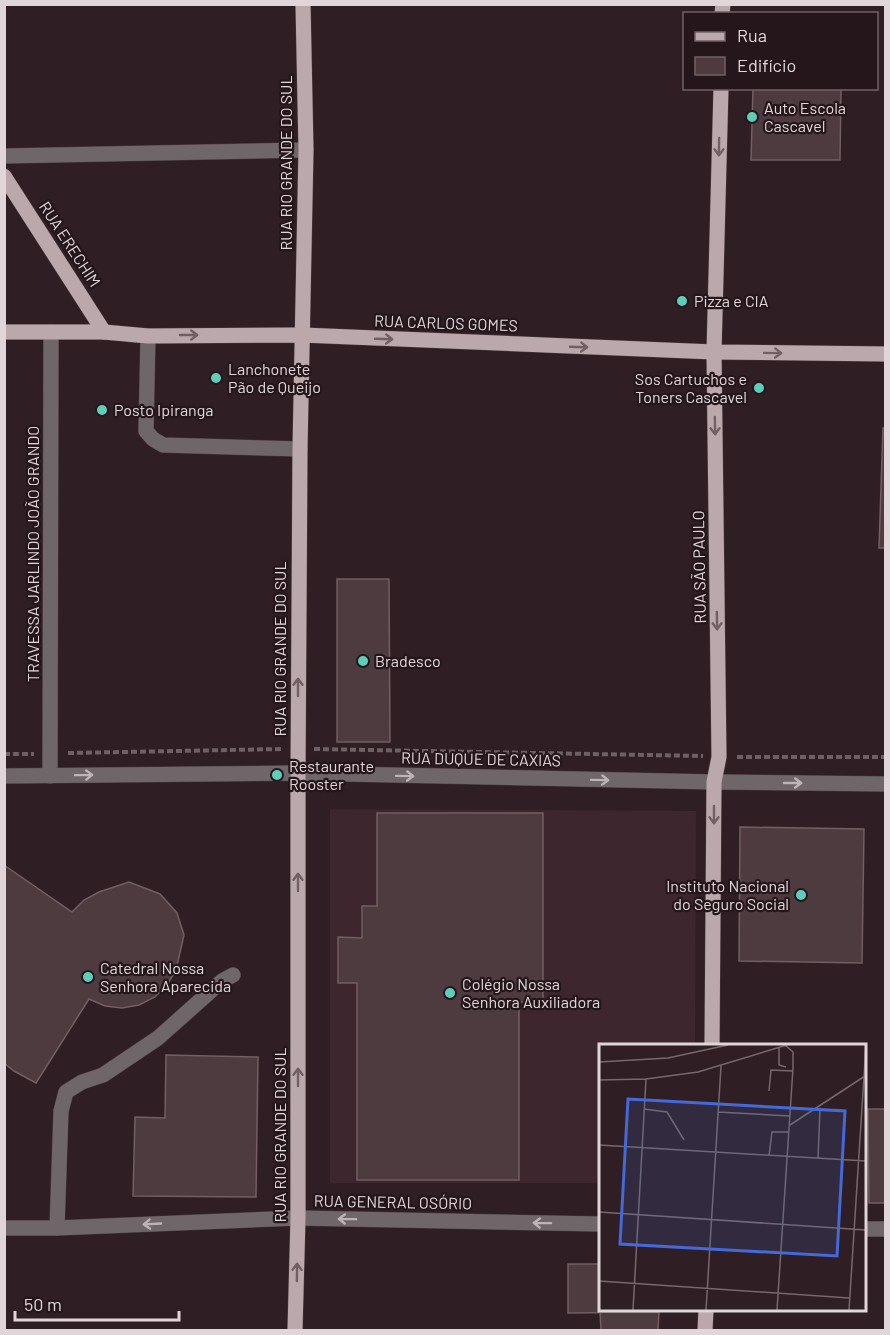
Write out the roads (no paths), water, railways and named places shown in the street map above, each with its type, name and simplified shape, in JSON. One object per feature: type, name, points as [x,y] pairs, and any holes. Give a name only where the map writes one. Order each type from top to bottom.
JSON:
[{"type":"main road","name":"RUA RIO GRANDE DO SUL","points":[[295,1330],[298,1218],[300,449],[306,150],[303,4]]},
{"type":"main road","name":"RUA SÃO PAULO","points":[[712,1044],[714,782],[719,757],[714,352],[721,90]]},
{"type":"main road","name":"RUA ERECHIM","points":[[4,176],[104,332]]},
{"type":"main road","name":"RUA CARLOS GOMES","points":[[4,332],[104,332],[148,336],[302,335],[714,352],[885,354]]},
{"type":"main road","points":[[705,1330],[706,1311]]},
{"type":"street","points":[[4,156],[306,150]]},
{"type":"street","name":"TRAVESSA JARLINDO JOÃO GRANDO","points":[[50,776],[51,332]]},
{"type":"street","points":[[148,336],[146,431],[153,439],[163,445],[300,449]]},
{"type":"street","name":"RUA DUQUE DE CAXIAS","points":[[4,776],[298,773],[885,784]]},
{"type":"street","points":[[57,1228],[61,1111],[66,1092],[82,1082],[103,1075],[158,1038],[222,981],[233,975]]},
{"type":"street","name":"RUA GENERAL OSÓRIO","points":[[4,1228],[57,1228],[298,1218],[599,1224]]},
{"type":"street","points":[[866,1229],[885,1229]]},
{"type":"place","name":"Auto Escola Cascavel","points":[[752,117]]},
{"type":"place","name":"Pizza e CIA","points":[[682,301]]},
{"type":"place","name":"Lanchonete Pão de Queijo","points":[[216,378]]},
{"type":"place","name":"Sos Cartuchos e Toners Cascavel","points":[[759,388]]},
{"type":"place","name":"Posto Ipiranga","points":[[102,410]]},
{"type":"place","name":"Bradesco","points":[[363,661]]},
{"type":"place","name":"Restaurante Rooster","points":[[277,775]]},
{"type":"place","name":"Instituto Nacional do Seguro Social","points":[[801,895]]},
{"type":"place","name":"Catedral Nossa Senhora Aparecida","points":[[88,977]]},
{"type":"place","name":"Colégio Nossa Senhora Auxiliadora","points":[[450,993]]}]
